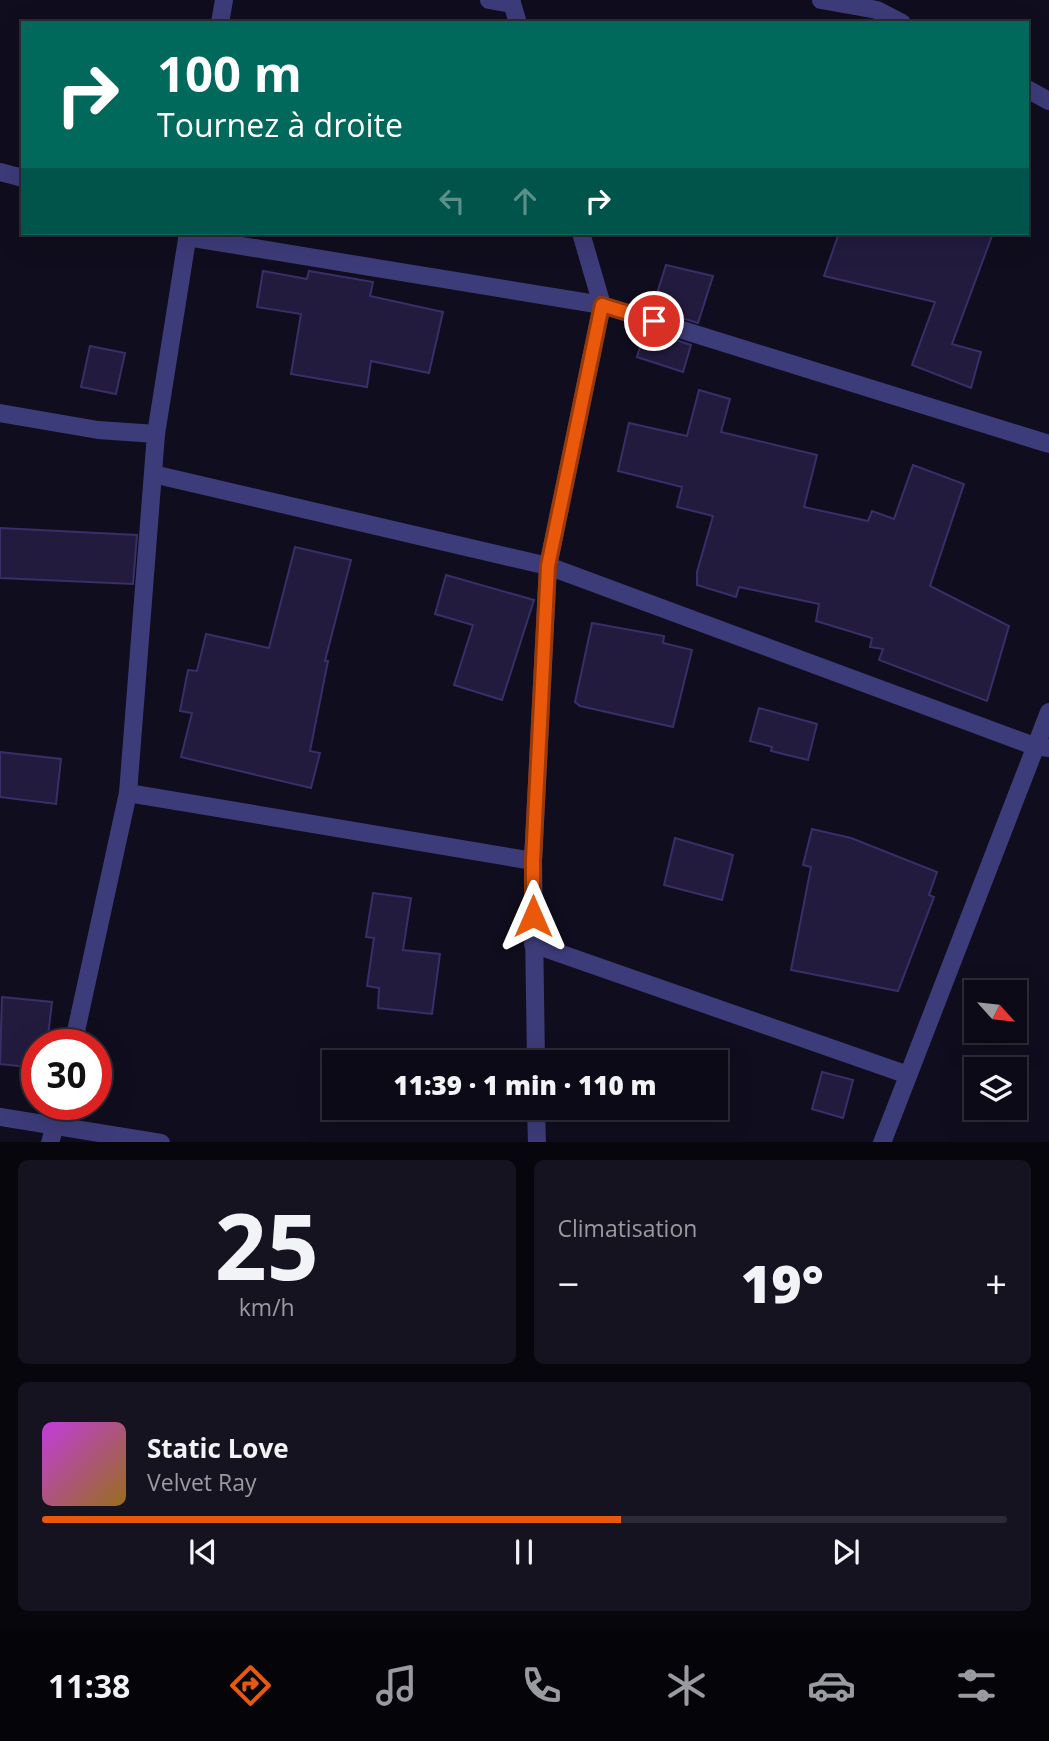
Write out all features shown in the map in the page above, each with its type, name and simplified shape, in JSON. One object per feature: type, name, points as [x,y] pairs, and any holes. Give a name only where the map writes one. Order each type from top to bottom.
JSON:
[{"type":"street","points":[[220,21],[224,0]]},
{"type":"street","points":[[489,0],[512,2],[517,21]]},
{"type":"street","points":[[821,0],[880,5],[900,21]]},
{"type":"street","points":[[1029,90],[1049,101]]},
{"type":"street","points":[[0,172],[21,177]]},
{"type":"street","points":[[77,1029],[128,793],[156,434],[187,235],[602,305],[1049,444]]},
{"type":"street","points":[[536,1050],[533,861],[548,566],[602,305],[581,235]]},
{"type":"street","points":[[0,413],[98,430],[156,434]]},
{"type":"street","points":[[153,474],[548,566],[1041,747]]},
{"type":"street","points":[[882,1142],[1041,747],[1049,712]]},
{"type":"street","points":[[128,793],[533,861]]},
{"type":"street","points":[[533,944],[908,1075]]},
{"type":"street","points":[[0,1118],[53,1135],[148,1142]]},
{"type":"street","points":[[536,1120],[537,1142]]},
{"type":"building","points":[[838,235],[992,235],[952,344],[981,352],[971,388],[912,365],[935,302],[824,276]]},
{"type":"building","points":[[666,265],[713,276],[698,323],[652,309]]},
{"type":"building","points":[[263,271],[307,279],[309,271],[373,282],[370,296],[443,312],[429,373],[371,361],[367,387],[291,374],[301,314],[257,307]]},
{"type":"building","points":[[645,330],[691,345],[683,372],[637,357]]},
{"type":"building","points":[[90,346],[125,353],[116,394],[81,387]]},
{"type":"building","points":[[699,390],[730,399],[721,432],[817,455],[804,507],[868,521],[872,511],[894,519],[913,465],[964,484],[930,586],[1009,626],[987,701],[879,660],[883,649],[870,647],[872,638],[816,621],[819,604],[739,587],[736,597],[697,585],[697,572],[713,516],[677,507],[682,487],[618,471],[629,423],[687,436]]},
{"type":"building","points":[[0,528],[137,535],[133,584],[0,578]]},
{"type":"building","points":[[295,547],[351,560],[325,661],[328,661],[310,751],[320,753],[311,788],[181,757],[192,713],[180,711],[188,670],[197,671],[206,634],[269,648]]},
{"type":"building","points":[[446,575],[534,600],[502,700],[454,685],[473,625],[435,614]]},
{"type":"building","points":[[592,623],[664,636],[663,643],[692,650],[673,727],[580,706],[575,702]]},
{"type":"building","points":[[759,708],[817,724],[808,760],[771,751],[772,747],[750,741]]},
{"type":"building","points":[[0,752],[61,759],[56,804],[0,797]]},
{"type":"building","points":[[812,829],[851,838],[937,872],[929,895],[934,897],[898,991],[791,970],[811,867],[803,865]]},
{"type":"building","points":[[675,838],[733,855],[722,900],[664,885]]},
{"type":"building","points":[[373,893],[411,898],[403,950],[440,954],[432,1014],[378,1008],[379,988],[367,986],[374,938],[366,937]]},
{"type":"building","points":[[2,997],[52,1002],[49,1029],[21,1029],[21,1066],[0,1064]]},
{"type":"building","points":[[822,1072],[853,1080],[843,1118],[812,1109]]},
{"type":"route","points":[[533,916],[533,861],[548,566],[602,305],[654,321]]}]
